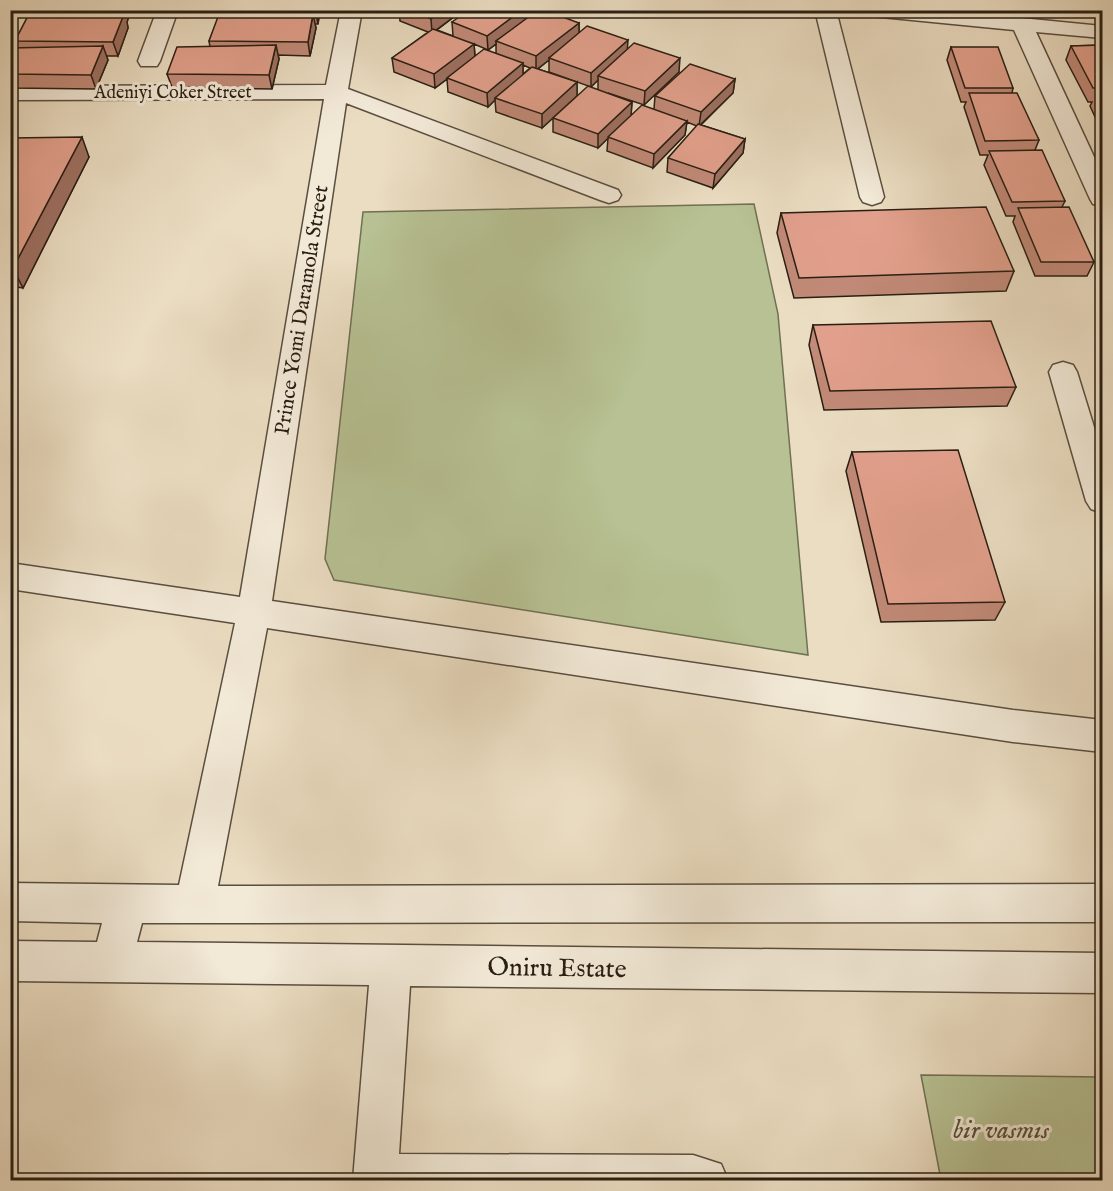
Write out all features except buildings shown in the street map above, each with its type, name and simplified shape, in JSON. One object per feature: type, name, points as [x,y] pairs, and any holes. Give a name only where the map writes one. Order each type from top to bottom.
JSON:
[{"type":"street","points":[[149,61],[168,10]]},
{"type":"street","name":"Prince Yomi Daramola Street","points":[[195,906],[254,610],[336,92],[352,10]]},
{"type":"street","points":[[825,10],[872,196]]},
{"type":"street","points":[[871,10],[1102,32]]},
{"type":"street","points":[[1022,24],[1102,199]]},
{"type":"street","points":[[336,92],[609,195]]},
{"type":"street","name":"Adeniyi Coker Street","points":[[10,93],[336,92]]},
{"type":"street","points":[[1063,372],[1102,501]]},
{"type":"street","points":[[10,576],[254,610],[1013,726],[1102,736]]},
{"type":"street","points":[[10,902],[195,906],[1102,903]]},
{"type":"street","points":[[112,962],[127,905]]},
{"type":"street","name":"Oniru Estate","points":[[10,961],[1102,973]]},
{"type":"street","points":[[391,965],[375,1178],[697,1180]]},
{"type":"green space","points":[[754,204],[778,314],[808,655],[334,580],[325,559],[363,212]]},
{"type":"green space","name":"bir vasmıs","points":[[921,1075],[1102,1077],[1102,1180],[941,1180]]}]
